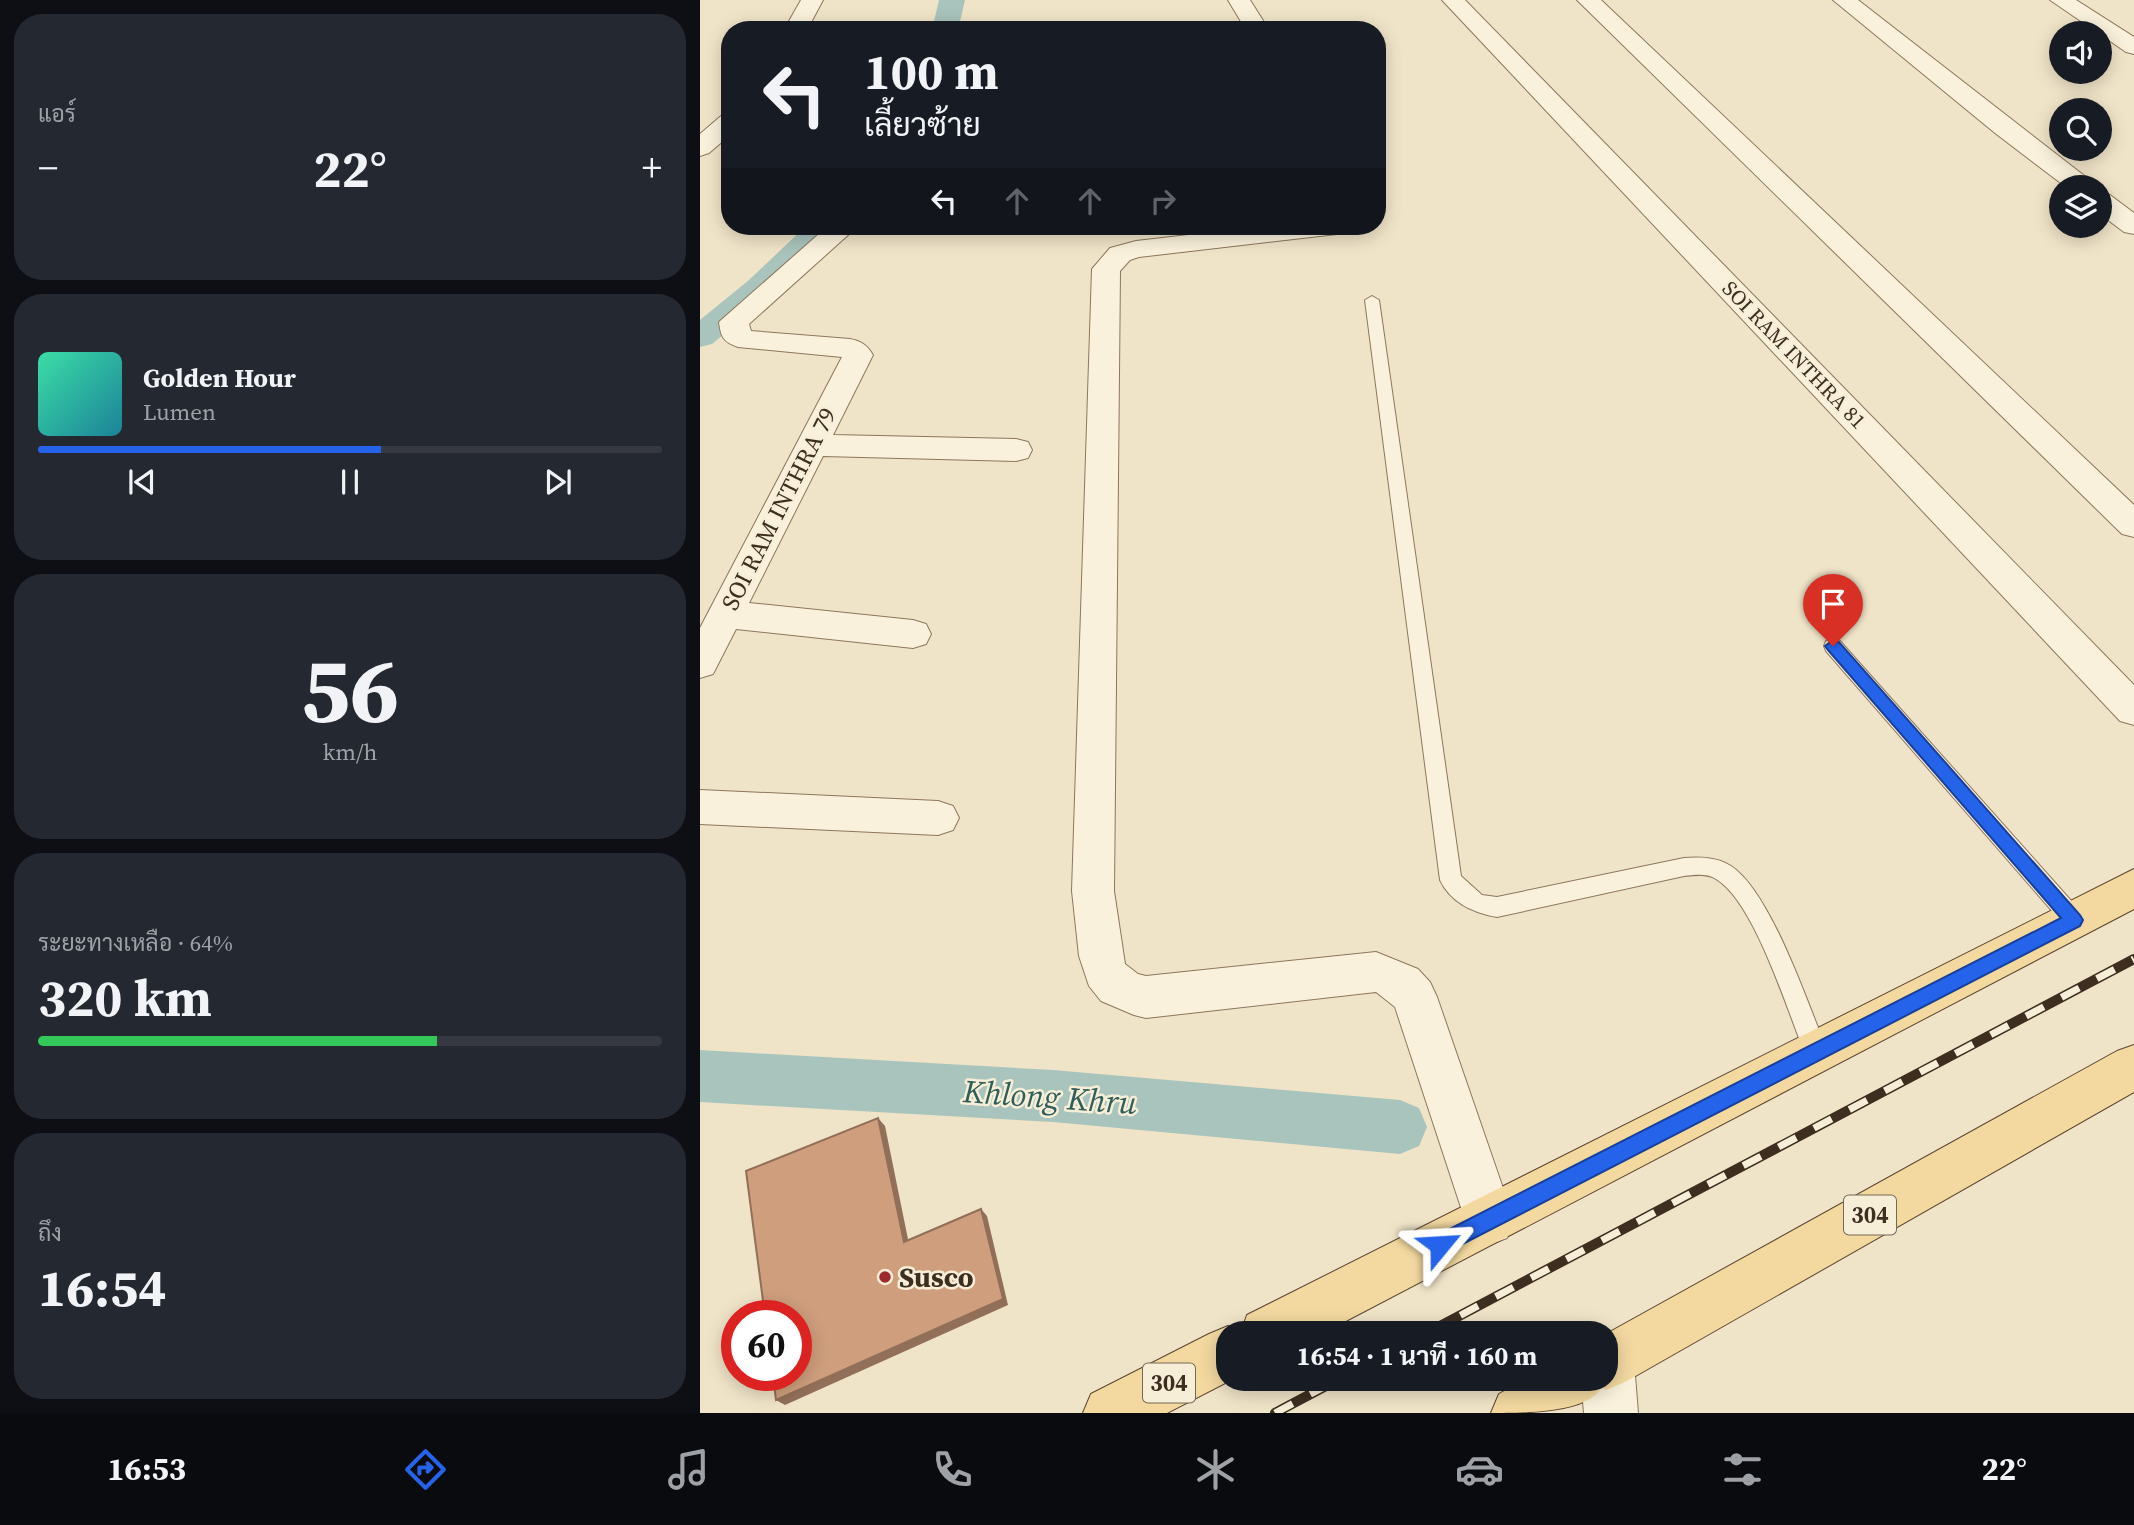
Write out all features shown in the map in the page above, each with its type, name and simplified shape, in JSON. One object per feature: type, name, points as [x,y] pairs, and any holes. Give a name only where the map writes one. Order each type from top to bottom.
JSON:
[{"type":"main road","points":[[1291,1321],[2134,888]]},
{"type":"main road","name":"304","points":[[1618,1357],[2134,1067]]},
{"type":"main road","name":"304","points":[[1110,1413],[1216,1359]]},
{"type":"main road","points":[[1518,1413],[1557,1391]]},
{"type":"street","points":[[799,21],[812,0]]},
{"type":"street","points":[[1239,0],[1252,21]]},
{"type":"street","name":"SOI RAM INTHRA 81","points":[[1453,0],[2134,710]]},
{"type":"street","points":[[1588,0],[2134,525]]},
{"type":"street","points":[[1844,0],[2066,175]]},
{"type":"street","points":[[2061,0],[2134,47]]},
{"type":"street","points":[[700,148],[721,129]]},
{"type":"street","points":[[2112,210],[2134,226]]},
{"type":"street","name":"SOI RAM INTHRA 79","points":[[700,664],[858,355],[850,348],[749,340],[736,336],[734,322],[834,235]]},
{"type":"street","points":[[1258,235],[1136,249],[1120,254],[1106,270],[1093,891],[1105,972],[1123,990],[1146,996],[1376,972],[1389,976],[1408,988],[1414,997],[1489,1220]]},
{"type":"street","points":[[812,445],[1016,450]]},
{"type":"street","points":[[725,614],[913,635]]},
{"type":"street","points":[[700,807],[938,818]]},
{"type":"street","points":[[1609,1391],[1611,1413]]},
{"type":"lane","points":[[1373,300],[1451,880],[1477,904],[1497,908],[1684,867],[1714,868],[1734,880],[1758,915],[1816,1053]]},
{"type":"lane","points":[[1833,646],[2074,920]]},
{"type":"building","name":"Susco","points":[[878,1118],[904,1242],[981,1209],[1003,1299],[812,1384],[812,1300],[763,1300],[746,1171]]},
{"type":"building","name":"Susco","points":[[775,1391],[796,1391],[776,1400]]},
{"type":"waterway","points":[[947,21],[952,0]]},
{"type":"waterway","points":[[700,337],[761,287],[815,235]]},
{"type":"waterway","name":"Khlong Khru","points":[[700,1076],[1053,1096],[1400,1127]]},
{"type":"railway","points":[[1450,1321],[2134,959]]},
{"type":"railway","points":[[1275,1413],[1316,1391]]},
{"type":"place","name":"Susco","points":[[885,1277]]},
{"type":"route","points":[[1440,1245],[2074,920],[1833,646]]}]
